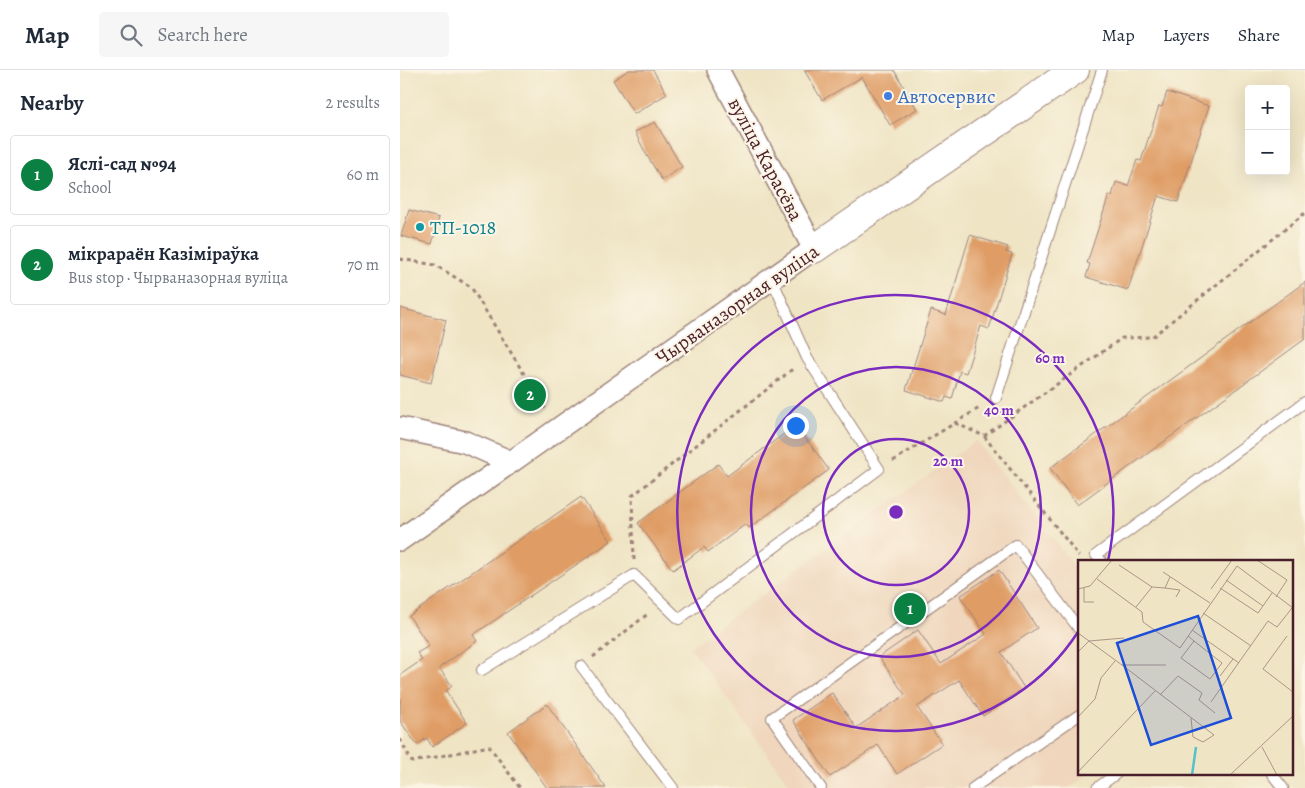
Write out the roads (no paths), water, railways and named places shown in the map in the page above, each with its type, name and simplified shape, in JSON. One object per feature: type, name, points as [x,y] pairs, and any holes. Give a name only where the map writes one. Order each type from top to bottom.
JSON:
[{"type":"street","name":"вуліца Карасёва","points":[[718,70],[814,249]]},
{"type":"street","name":"Чырваназорная вуліца","points":[[400,540],[814,249],[1075,70]]},
{"type":"street","points":[[400,428],[465,442],[511,462]]},
{"type":"lane","points":[[996,398],[1102,70]]},
{"type":"lane","points":[[482,670],[634,576],[679,618],[879,469],[807,358],[772,279]]},
{"type":"lane","points":[[1100,560],[1096,555],[1305,402]]},
{"type":"lane","points":[[821,788],[772,718],[1016,544],[1078,628]]},
{"type":"lane","points":[[581,666],[672,788]]},
{"type":"lane","points":[[973,788],[1078,717]]},
{"type":"lane","points":[[1097,788],[1113,776]]},
{"type":"lane","points":[[1274,776],[1283,788]]},
{"type":"place","name":"Автосервис","points":[[888,96]]},
{"type":"place","name":"ТП-1018","points":[[420,227]]},
{"type":"place","name":"мікрараён Казіміраўка","points":[[530,395]]},
{"type":"place","name":"Яслі-сад №94","points":[[910,609]]}]
